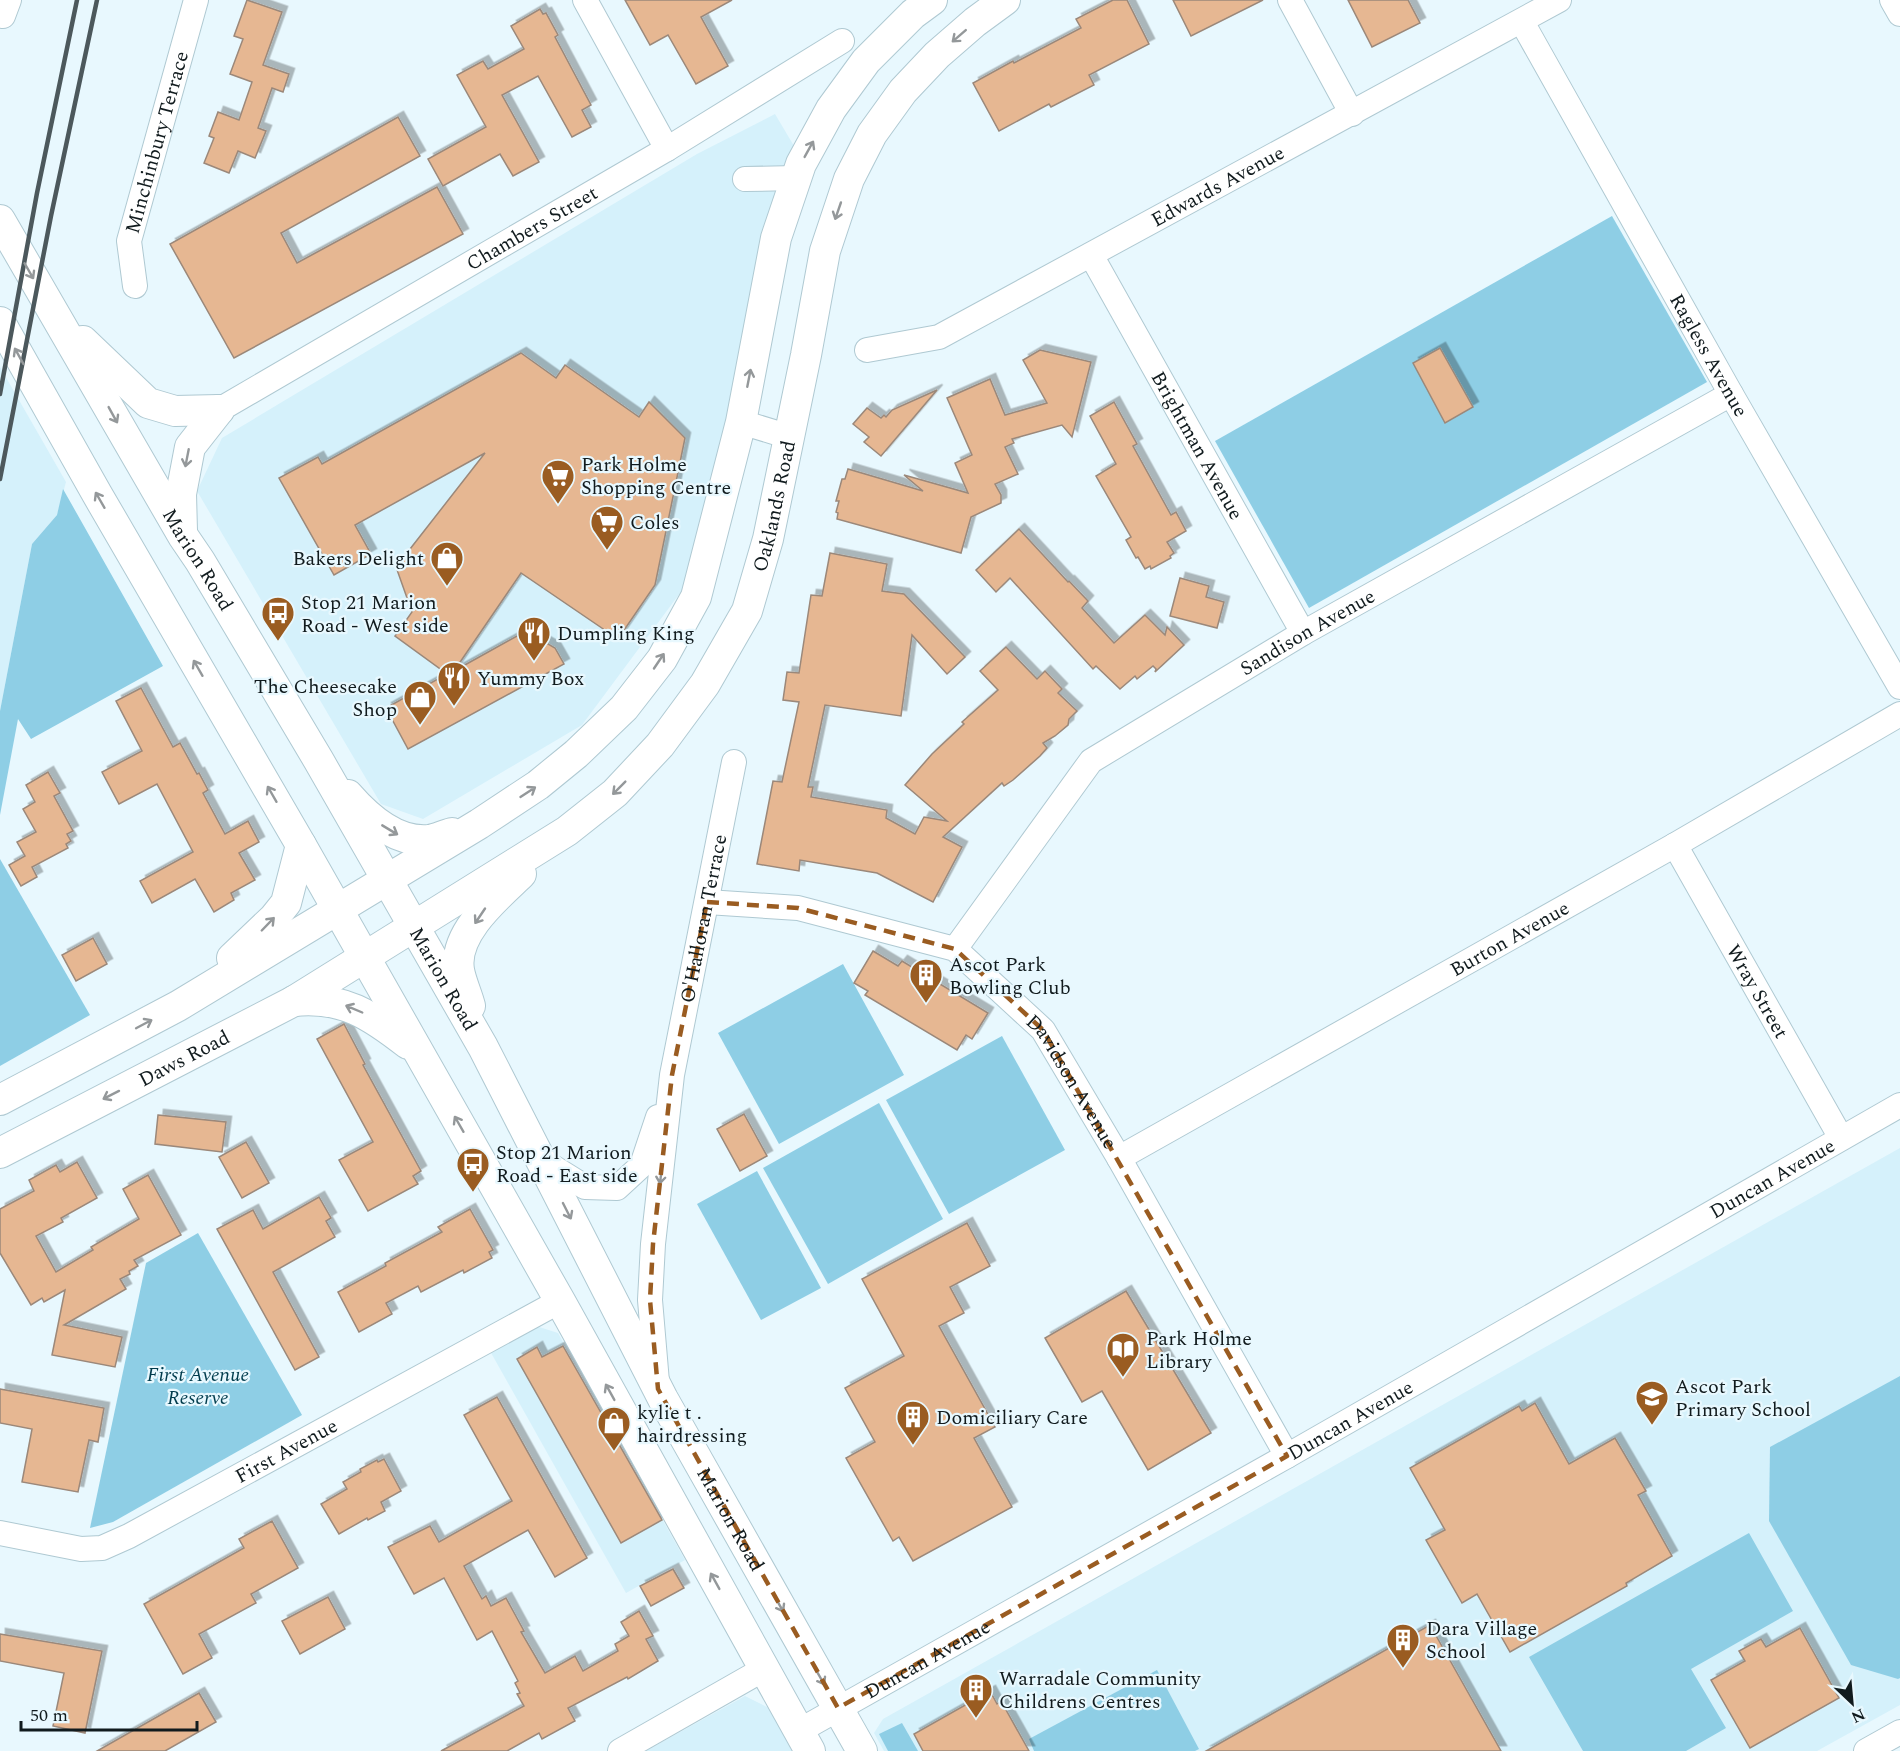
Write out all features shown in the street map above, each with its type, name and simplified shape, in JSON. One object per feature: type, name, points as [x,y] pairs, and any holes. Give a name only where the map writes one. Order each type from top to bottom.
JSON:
[{"type":"main road","points":[[0,1100],[178,1006],[479,824],[538,785],[576,754],[624,708],[662,659],[696,597],[741,422],[776,238],[801,164],[831,109],[866,61],[913,14],[932,0]]},
{"type":"main road","name":"Oaklands Road","points":[[364,957],[567,831],[615,793],[660,745],[705,684],[747,611],[768,539],[825,250],[849,180],[872,134],[903,91],[937,55],[1005,0]]},
{"type":"main road","name":"Marion Road","points":[[0,220],[183,536],[319,761],[483,1047],[658,1389],[862,1751]]},
{"type":"main road","points":[[51,310],[148,403],[175,411],[219,410]]},
{"type":"main road","points":[[0,322],[560,1301],[805,1741]]},
{"type":"main road","points":[[183,536],[181,494],[189,447],[219,410]]},
{"type":"main road","points":[[319,761],[361,809],[389,830],[405,838],[430,840],[479,824]]},
{"type":"main road","points":[[483,1047],[459,968],[462,944],[485,909],[567,831]]},
{"type":"main road","points":[[178,1006],[261,931],[286,903],[301,845]]},
{"type":"main road","name":"Daws Road","points":[[0,1153],[294,1001],[364,957]]},
{"type":"main road","points":[[294,1001],[312,999],[334,1001],[353,1008],[377,1020],[419,1053]]},
{"type":"street","name":"Minchinbury Terrace","points":[[135,285],[129,241],[196,0]]},
{"type":"street","points":[[585,0],[667,148]]},
{"type":"street","points":[[1290,0],[1352,114]]},
{"type":"street","name":"Edwards Avenue","points":[[867,350],[939,337],[1559,0]]},
{"type":"street","points":[[1892,0],[1900,14]]},
{"type":"street","name":"Ragless Avenue","points":[[1522,22],[1731,394],[1900,687]]},
{"type":"street","name":"Chambers Street","points":[[219,410],[667,148],[842,41]]},
{"type":"street","points":[[745,179],[796,178]]},
{"type":"street","name":"Brightman Avenue","points":[[1091,255],[1303,633]]},
{"type":"street","name":"Sandison Avenue","points":[[955,949],[1091,761],[1303,633],[1731,394]]},
{"type":"street","points":[[741,422],[790,436]]},
{"type":"street","name":"Burton Avenue","points":[[1119,1158],[1675,845],[1900,714]]},
{"type":"street","name":"O'Halloran Terrace","points":[[658,1389],[650,1300],[653,1244],[672,1075],[734,762]]},
{"type":"street","name":"Wray Street","points":[[1675,845],[1841,1138]]},
{"type":"street","name":"Davidson Avenue","points":[[706,902],[798,908],[955,949],[1043,1030],[1119,1158],[1287,1456]]},
{"type":"street","name":"O'Halloran Terrace","points":[[540,1159],[585,1187],[617,1188],[642,1165],[672,1075]]},
{"type":"street","name":"Duncan Avenue","points":[[805,1741],[838,1708],[1287,1456],[1900,1105]]},
{"type":"street","name":"First Avenue","points":[[0,1533],[81,1548],[102,1548],[129,1536],[560,1301]]},
{"type":"street","points":[[620,1751],[764,1669]]},
{"type":"street","points":[[1866,1751],[1900,1732]]},
{"type":"highlighted area","points":[[707,902],[798,908],[955,949],[1043,1030],[1287,1456],[838,1708],[658,1389],[650,1300],[653,1244],[672,1075]]},
{"type":"shaded area","points":[[775,114],[797,151],[769,232],[689,581],[582,725],[423,819],[381,804],[197,491],[222,438],[697,154]]},
{"type":"shaded area","points":[[0,367],[66,482],[57,515],[32,544],[0,711]]},
{"type":"shaded area","name":"Ascot Park Primary School","points":[[1900,1148],[1900,1705],[1817,1751],[884,1751],[874,1733],[883,1719]]},
{"type":"shaded area","points":[[536,1326],[558,1333],[685,1560],[626,1593],[490,1351]]},
{"type":"shaded area","points":[[745,1696],[773,1710],[796,1751],[646,1751]]},
{"type":"green space","points":[[1612,216],[1707,382],[1309,608],[1215,441]]},
{"type":"green space","points":[[63,489],[163,666],[31,739],[18,719],[0,815],[0,711],[32,544],[57,515]]},
{"type":"green space","points":[[0,859],[90,1015],[0,1066]]},
{"type":"green space","points":[[843,964],[904,1075],[779,1144],[718,1033]]},
{"type":"green space","points":[[1002,1036],[1065,1150],[949,1214],[886,1100]]},
{"type":"green space","points":[[879,1103],[943,1219],[828,1284],[763,1168]]},
{"type":"green space","points":[[757,1171],[821,1288],[761,1320],[697,1204]]},
{"type":"green space","name":"First Avenue Reserve","points":[[198,1233],[302,1415],[113,1522],[90,1528],[146,1263]]},
{"type":"green space","points":[[1900,1376],[1900,1678],[1898,1679],[1851,1665],[1769,1521],[1770,1447]]},
{"type":"green space","points":[[1749,1533],[1793,1611],[1691,1669],[1726,1728],[1686,1751],[1583,1751],[1529,1657]]},
{"type":"green space","points":[[1157,1670],[1199,1749],[1195,1751],[1034,1751],[1029,1739]]},
{"type":"green space","points":[[902,1723],[918,1751],[888,1751],[879,1734]]},
{"type":"building","points":[[247,0],[282,12],[263,65],[289,74],[283,92],[272,88],[258,128],[266,131],[255,158],[238,151],[229,173],[204,163],[214,138],[209,136],[218,112],[239,120],[252,82],[230,74],[243,39],[234,36]]},
{"type":"building","points":[[625,0],[732,0],[701,17],[728,66],[696,84],[668,35],[650,45]]},
{"type":"building","points":[[1113,0],[1127,0],[1149,44],[1089,75],[1094,85],[1051,107],[1049,104],[999,131],[973,83],[1081,28],[1076,19]]},
{"type":"building","points":[[1173,0],[1263,0],[1191,36]]},
{"type":"building","points":[[1348,0],[1408,0],[1420,23],[1372,47]]},
{"type":"building","points":[[540,9],[543,14],[546,13],[558,35],[555,37],[591,105],[582,110],[591,127],[572,137],[538,76],[502,95],[539,162],[513,176],[500,154],[443,186],[428,159],[486,127],[457,75],[483,61],[488,69],[524,49],[511,26]]},
{"type":"building","points":[[398,117],[420,156],[281,233],[297,263],[437,187],[463,234],[234,358],[170,244]]},
{"type":"building","points":[[1440,348],[1473,407],[1445,423],[1413,363]]},
{"type":"building","points":[[1040,350],[1091,362],[1072,437],[1062,425],[1012,439],[1014,443],[1005,447],[1018,474],[995,484],[1001,495],[1001,503],[971,517],[961,553],[837,519],[839,501],[836,501],[842,479],[845,479],[848,469],[923,491],[904,475],[968,493],[955,463],[972,455],[947,398],[990,379],[1005,415],[1047,403],[1023,360]]},
{"type":"building","name":"Park Holme Shopping Centre","points":[[521,353],[556,378],[565,365],[639,417],[649,402],[685,438],[655,585],[618,639],[521,573],[454,671],[526,631],[555,648],[564,664],[408,749],[386,708],[447,674],[395,636],[412,612],[396,567],[485,453],[355,525],[371,554],[334,575],[279,478],[318,457],[322,464]]},
{"type":"building","points":[[937,390],[881,456],[864,442],[869,437],[853,424],[867,408],[881,418],[884,415],[886,417],[892,410]]},
{"type":"building","points":[[1114,402],[1137,444],[1133,446],[1171,515],[1176,512],[1186,531],[1167,542],[1174,553],[1170,556],[1171,558],[1151,569],[1150,566],[1145,569],[1138,557],[1136,558],[1126,540],[1131,537],[1096,476],[1116,464],[1090,416]]},
{"type":"building","points":[[1019,529],[1088,601],[1082,608],[1114,643],[1145,615],[1165,635],[1167,627],[1184,645],[1155,672],[1156,669],[1153,666],[1137,679],[1135,676],[1120,689],[1096,666],[1093,669],[1010,578],[996,592],[976,570]]},
{"type":"building","points":[[830,553],[887,564],[882,591],[904,594],[965,657],[947,674],[912,635],[901,716],[825,705],[808,787],[813,787],[811,797],[887,810],[886,818],[915,834],[924,817],[947,821],[905,785],[932,754],[964,724],[962,722],[998,690],[980,671],[1006,647],[1037,679],[1045,671],[1062,689],[1058,693],[1077,711],[1069,719],[1068,725],[1043,743],[1047,748],[1040,756],[1013,780],[1004,786],[1002,783],[943,837],[962,847],[933,902],[877,873],[800,860],[799,871],[757,864],[773,781],[782,782],[799,702],[783,700],[787,672],[799,673],[811,595],[822,596]]},
{"type":"building","points":[[1180,578],[1209,586],[1206,597],[1224,602],[1217,628],[1170,616]]},
{"type":"building","points":[[141,688],[173,747],[180,743],[197,774],[199,773],[208,790],[203,793],[225,834],[248,821],[259,842],[239,853],[255,880],[231,893],[234,900],[214,912],[195,879],[152,903],[140,881],[193,852],[157,784],[119,804],[102,772],[142,751],[116,701]]},
{"type":"building","points":[[48,772],[60,793],[54,796],[73,831],[67,834],[71,841],[66,844],[68,848],[32,867],[37,877],[21,886],[9,865],[25,856],[17,842],[36,832],[23,809],[35,802],[26,785]]},
{"type":"building","points":[[93,938],[107,964],[76,981],[62,955]]},
{"type":"building","name":"Ascot Park Bowling Club","points":[[873,951],[898,966],[902,961],[988,1013],[972,1039],[966,1035],[957,1050],[865,995],[868,991],[854,983]]},
{"type":"building","points":[[344,1024],[365,1064],[363,1065],[421,1171],[413,1176],[418,1184],[368,1211],[339,1160],[373,1142],[317,1039]]},
{"type":"building","points":[[744,1114],[767,1156],[740,1171],[717,1129]]},
{"type":"building","points":[[158,1115],[226,1122],[222,1152],[155,1144]]},
{"type":"building","points":[[246,1142],[269,1183],[242,1198],[219,1157]]},
{"type":"building","points":[[77,1162],[97,1198],[61,1218],[63,1222],[36,1236],[56,1272],[93,1250],[91,1247],[139,1219],[123,1189],[148,1175],[181,1235],[134,1260],[138,1266],[129,1271],[130,1274],[120,1279],[126,1289],[64,1325],[122,1337],[115,1367],[52,1355],[65,1290],[44,1302],[42,1298],[31,1305],[0,1253],[0,1209],[34,1191],[29,1180],[56,1165],[60,1172]]},
{"type":"building","points":[[319,1197],[331,1218],[326,1221],[335,1237],[273,1272],[319,1357],[295,1370],[217,1229],[253,1210],[263,1229]]},
{"type":"building","points":[[470,1209],[493,1250],[489,1252],[492,1258],[421,1292],[418,1286],[386,1303],[392,1314],[359,1332],[338,1292],[442,1232],[438,1227]]},
{"type":"building","name":"Domiciliary Care","points":[[967,1223],[990,1266],[950,1287],[964,1313],[939,1326],[995,1427],[974,1438],[1012,1507],[913,1561],[899,1537],[893,1541],[846,1458],[875,1442],[845,1388],[904,1356],[862,1279]]},
{"type":"building","name":"Park Holme Library","points":[[1126,1291],[1211,1433],[1148,1470],[1102,1391],[1082,1402],[1045,1338]]},
{"type":"building","points":[[563,1346],[662,1520],[621,1543],[517,1359],[537,1347],[542,1357]]},
{"type":"building","points":[[0,1389],[104,1408],[98,1442],[89,1440],[78,1492],[22,1482],[32,1429],[0,1423]]},
{"type":"building","points":[[497,1397],[587,1558],[555,1577],[528,1530],[464,1566],[482,1599],[486,1596],[491,1606],[506,1598],[524,1631],[521,1632],[545,1673],[575,1656],[583,1671],[618,1651],[615,1644],[629,1636],[621,1622],[639,1611],[653,1636],[646,1639],[658,1661],[628,1679],[627,1677],[568,1708],[575,1721],[542,1739],[539,1733],[507,1751],[441,1751],[524,1706],[517,1694],[520,1693],[515,1683],[518,1681],[492,1631],[477,1640],[444,1578],[414,1594],[388,1547],[430,1526],[439,1542],[512,1501],[464,1415]]},
{"type":"building","points":[[1535,1403],[1569,1464],[1615,1438],[1646,1491],[1638,1495],[1672,1556],[1626,1583],[1627,1586],[1510,1652],[1477,1594],[1462,1603],[1426,1540],[1445,1530],[1410,1468],[1519,1406],[1522,1411]]},
{"type":"building","points":[[384,1459],[401,1491],[381,1502],[385,1511],[339,1534],[321,1504],[347,1489],[343,1482],[361,1472],[360,1469]]},
{"type":"building","points":[[272,1521],[298,1568],[251,1594],[256,1603],[199,1634],[212,1658],[183,1674],[144,1604],[244,1548],[239,1539]]},
{"type":"building","points":[[673,1569],[684,1588],[651,1606],[640,1586]]},
{"type":"building","points":[[328,1597],[345,1629],[300,1654],[282,1621]]},
{"type":"building","name":"Dara Village School","points":[[1430,1625],[1501,1751],[1206,1751]]},
{"type":"building","points":[[1800,1628],[1839,1698],[1750,1748],[1711,1680],[1745,1661],[1739,1651],[1761,1639],[1766,1647]]},
{"type":"building","points":[[0,1634],[102,1651],[85,1733],[53,1726],[64,1673],[0,1661]]},
{"type":"building","name":"Warradale Community Childrens Centres","points":[[990,1691],[997,1704],[1001,1701],[1029,1751],[923,1751],[914,1734]]},
{"type":"building","points":[[199,1693],[216,1722],[165,1751],[97,1751]]},
{"type":"railway","points":[[0,394],[37,193],[77,0]]},
{"type":"railway","points":[[0,479],[51,216],[97,0]]},
{"type":"place","name":"Park Holme Shopping Centre","points":[[558,505]]},
{"type":"place","name":"Coles","points":[[607,551]]},
{"type":"place","name":"Bakers Delight","points":[[447,587]]},
{"type":"place","name":"Stop 21 Marion Road - West side","points":[[278,642]]},
{"type":"place","name":"Dumpling King","points":[[534,662]]},
{"type":"place","name":"Yummy Box","points":[[454,707]]},
{"type":"place","name":"The Cheesecake Shop","points":[[420,726]]},
{"type":"place","name":"Ascot Park Bowling Club","points":[[926,1004]]},
{"type":"place","name":"Stop 21 Marion Road - East side","points":[[473,1193]]},
{"type":"place","name":"Park Holme Library","points":[[1123,1378]]},
{"type":"place","name":"Ascot Park Primary School","points":[[1652,1426]]},
{"type":"place","name":"Domiciliary Care","points":[[913,1446]]},
{"type":"place","name":"kylie t . hairdressing","points":[[614,1452]]},
{"type":"place","name":"Dara Village School","points":[[1403,1669]]},
{"type":"place","name":"Warradale Community Childrens Centres","points":[[976,1719]]}]
